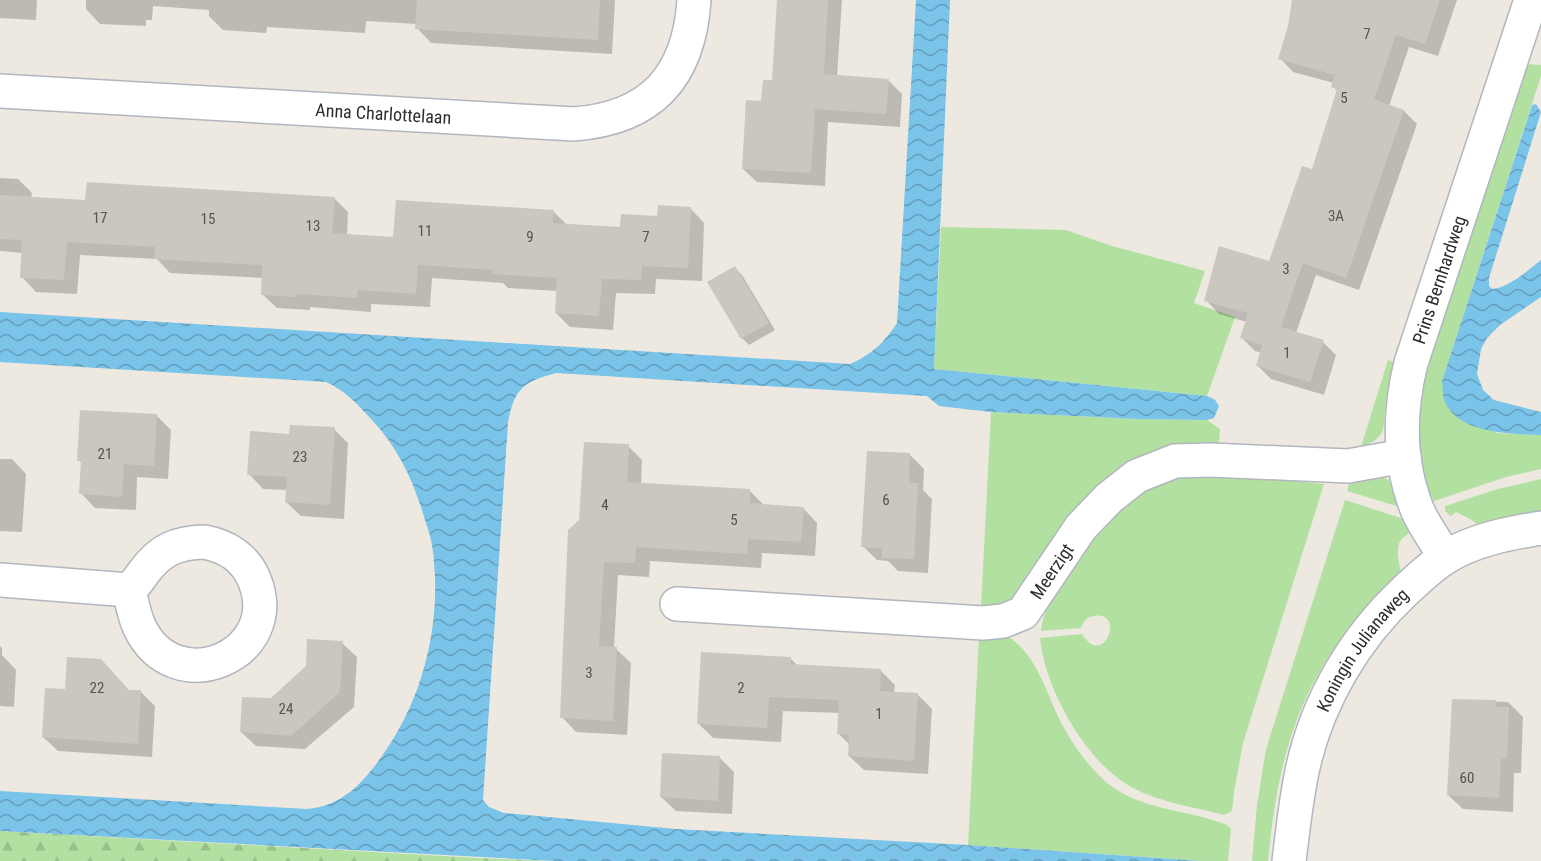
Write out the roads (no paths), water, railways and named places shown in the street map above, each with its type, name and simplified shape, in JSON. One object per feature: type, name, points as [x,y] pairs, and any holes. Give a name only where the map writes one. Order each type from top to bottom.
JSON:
[{"type":"street","name":"Anna Charlottelaan","points":[[0,91],[574,124],[597,122],[618,116],[639,106],[669,79],[688,44],[694,0]]},
{"type":"street","name":"Prins Bernhardweg","points":[[1445,557],[1417,509],[1404,456],[1401,424],[1404,393],[1531,0]]},
{"type":"street","name":"Meerzigt","points":[[677,604],[983,623],[1003,621],[1023,613],[1081,527],[1108,498],[1137,476],[1175,461],[1221,460],[1348,466],[1404,456]]},
{"type":"street","name":"Koningin Julianaweg","points":[[1289,861],[1296,799],[1313,732],[1342,669],[1363,637],[1412,585],[1445,557],[1493,538],[1541,528]]},
{"type":"street","points":[[0,580],[129,590]]},
{"type":"water","points":[[916,0],[950,0],[934,369],[1207,396],[1215,400],[1219,406],[1214,418],[1207,420],[1139,419],[991,412],[939,406],[927,396],[556,373],[529,383],[518,393],[508,422],[483,800],[489,807],[504,813],[676,829],[1202,861],[555,861],[0,831],[0,791],[307,809],[341,798],[359,784],[382,756],[410,708],[420,682],[432,628],[435,573],[431,541],[408,473],[380,429],[340,389],[326,382],[0,362],[0,312],[850,364],[876,348],[897,323]]},
{"type":"water","points":[[1536,104],[1541,112],[1489,278],[1489,286],[1492,289],[1505,285],[1541,260],[1541,297],[1500,325],[1487,338],[1481,349],[1477,374],[1483,390],[1494,400],[1541,412],[1541,435],[1503,433],[1475,427],[1463,421],[1453,414],[1446,404],[1442,381],[1532,105]]}]
